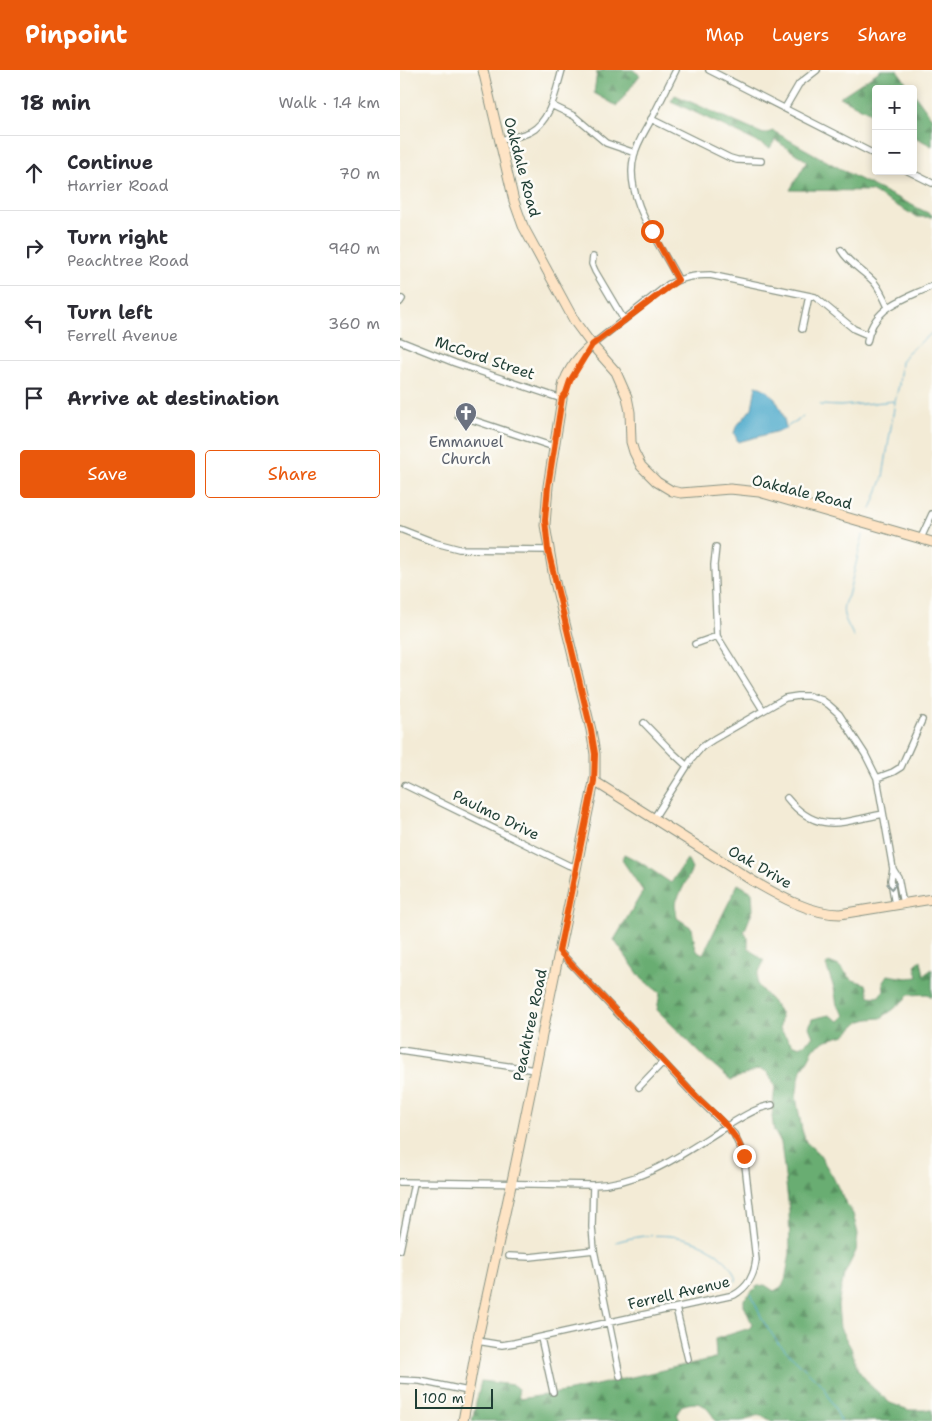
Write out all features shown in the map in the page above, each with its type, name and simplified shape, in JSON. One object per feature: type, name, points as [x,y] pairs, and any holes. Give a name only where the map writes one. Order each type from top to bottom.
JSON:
[{"type":"street","name":"Oakdale Road","points":[[484,70],[514,201],[524,226],[575,322],[592,345],[597,358],[612,376],[619,380],[626,393],[630,412],[631,442],[641,466],[663,487],[672,491],[682,493],[730,489],[759,492],[932,542]]},
{"type":"street","points":[[500,140],[532,131],[541,123],[551,105],[562,70]]},
{"type":"street","points":[[676,70],[634,153],[631,172],[635,196],[639,206],[678,280]]},
{"type":"street","points":[[709,70],[872,153]]},
{"type":"street","points":[[785,108],[799,84],[817,70]]},
{"type":"street","points":[[551,105],[574,116],[606,143],[634,153]]},
{"type":"street","points":[[651,119],[730,158],[761,161]]},
{"type":"street","points":[[915,175],[932,184]]},
{"type":"street","points":[[841,250],[848,259],[873,281],[888,307]]},
{"type":"street","points":[[593,257],[592,264],[595,271],[624,320]]},
{"type":"street","name":"Peachtree Road","points":[[463,1421],[477,1341],[594,781],[595,754],[591,730],[548,550],[545,525],[545,509],[562,398],[561,392],[572,366],[582,353],[678,280],[688,276],[710,275],[809,296],[821,301],[854,329],[868,335]]},
{"type":"street","points":[[867,342],[875,318],[888,307],[932,286]]},
{"type":"street","points":[[802,329],[809,296]]},
{"type":"street","name":"McCord Street","points":[[400,341],[562,398]]},
{"type":"street","points":[[458,415],[554,446]]},
{"type":"street","points":[[921,538],[932,514]]},
{"type":"street","points":[[400,529],[436,543],[459,549],[548,550]]},
{"type":"street","points":[[716,546],[714,565],[717,636],[763,710]]},
{"type":"street","points":[[695,644],[717,636]]},
{"type":"street","points":[[654,818],[696,753],[708,743],[785,698],[809,696],[822,700],[839,714],[865,754],[877,778],[893,869],[898,877],[899,905]]},
{"type":"street","points":[[877,778],[901,767],[922,720]]},
{"type":"street","points":[[644,723],[687,766]]},
{"type":"street","name":"Oak Drive","points":[[594,781],[753,882],[779,896],[802,905],[832,914],[899,905],[932,898]]},
{"type":"street","name":"Paulmo Drive","points":[[405,784],[568,865],[576,867]]},
{"type":"street","points":[[787,798],[805,816],[820,822],[837,823],[883,814]]},
{"type":"street","name":"Ferrell Avenue","points":[[477,1341],[502,1345],[734,1295],[747,1285],[755,1268],[756,1260],[744,1156],[739,1142],[727,1126],[663,1062],[559,951]]},
{"type":"street","points":[[400,1050],[535,1070]]},
{"type":"street","points":[[639,1088],[663,1062]]},
{"type":"street","points":[[400,1182],[593,1185],[622,1182],[650,1172],[749,1113],[772,1105]]},
{"type":"street","points":[[400,1250],[414,1183]]},
{"type":"street","points":[[593,1185],[592,1227],[594,1250],[620,1376]]},
{"type":"street","points":[[510,1256],[530,1257],[594,1250]]},
{"type":"street","points":[[676,1308],[688,1359]]},
{"type":"street","points":[[541,1338],[553,1392]]},
{"type":"street","points":[[400,1380],[420,1381],[468,1391]]},
{"type":"green space","points":[[633,70],[640,75],[617,106],[594,93],[597,72]]},
{"type":"green space","points":[[881,70],[897,70],[908,85],[872,85],[872,114],[840,97]]},
{"type":"green space","points":[[675,95],[764,134],[773,131],[857,178],[932,215],[932,217],[917,217],[871,191],[790,190],[807,161],[775,140],[770,148],[671,101]]},
{"type":"green space","points":[[917,97],[932,118],[932,146],[917,138]]},
{"type":"green space","points":[[624,854],[640,862],[671,883],[687,859],[692,869],[675,904],[677,918],[692,928],[696,950],[703,954],[738,884],[752,892],[753,910],[744,932],[748,938],[748,947],[764,961],[758,974],[757,984],[780,1013],[780,1029],[792,1044],[800,1047],[813,1037],[809,1027],[812,1019],[829,1015],[839,1021],[845,1015],[837,1005],[834,988],[826,965],[829,962],[839,966],[853,980],[866,984],[869,996],[878,997],[884,990],[883,982],[888,975],[907,978],[918,977],[915,965],[921,960],[924,975],[932,969],[932,997],[927,994],[909,995],[881,1018],[859,1022],[845,1035],[827,1040],[814,1048],[800,1074],[796,1097],[806,1142],[819,1154],[833,1177],[853,1214],[858,1234],[856,1251],[844,1275],[838,1305],[840,1328],[851,1348],[858,1370],[872,1387],[890,1403],[909,1410],[932,1410],[932,1421],[772,1421],[761,1416],[755,1416],[741,1421],[716,1421],[706,1407],[693,1403],[681,1406],[677,1414],[680,1421],[472,1421],[481,1381],[513,1385],[518,1389],[519,1399],[570,1391],[716,1358],[715,1339],[750,1328],[752,1324],[744,1305],[744,1299],[757,1286],[765,1285],[774,1291],[781,1287],[785,1281],[790,1253],[789,1209],[781,1143],[774,1131],[772,1117],[775,1085],[767,1072],[759,1069],[731,1080],[703,1056],[657,1010],[660,993],[642,979],[614,940],[643,891],[622,860]]},
{"type":"water","points":[[756,386],[773,396],[783,416],[786,429],[738,442],[734,433],[736,427],[752,408]]},
{"type":"waterway","points":[[820,405],[840,406],[895,401],[899,385],[901,362],[907,353],[932,333]]},
{"type":"waterway","points":[[871,509],[883,477],[895,402]]},
{"type":"waterway","points":[[785,428],[803,417]]},
{"type":"waterway","points":[[854,637],[843,612],[863,535]]},
{"type":"waterway","points":[[616,1242],[629,1238],[658,1235],[672,1236],[699,1243],[711,1249],[727,1263],[736,1281]]},
{"type":"waterway","points":[[751,1294],[763,1321],[778,1343],[824,1387],[841,1421]]},
{"type":"place","name":"Emmanuel Church","points":[[466,432]]},
{"type":"route","points":[[652,231],[678,280],[670,284],[592,345],[570,381],[562,398],[545,509],[545,533],[548,550],[595,754],[595,777],[559,951],[693,1094],[727,1126],[739,1142],[744,1156]]}]
